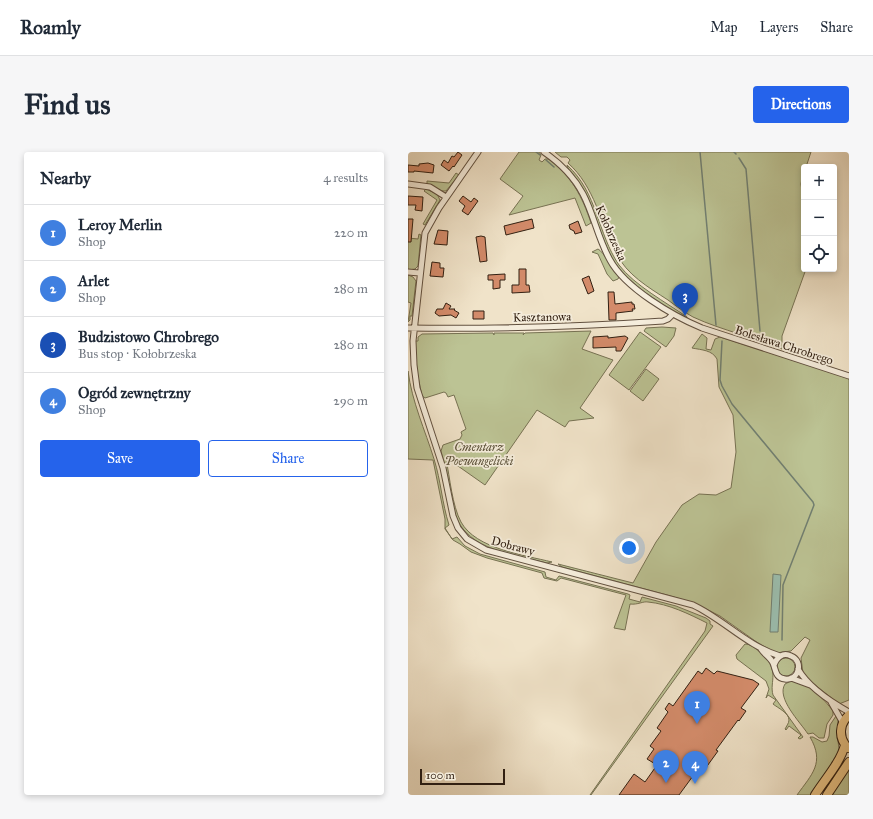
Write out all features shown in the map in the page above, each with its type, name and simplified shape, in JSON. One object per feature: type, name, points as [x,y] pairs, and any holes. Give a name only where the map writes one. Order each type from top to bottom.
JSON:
[{"type":"main road","points":[[815,795],[847,747],[841,735],[843,723],[849,714]]},
{"type":"main road","points":[[827,795],[849,762]]},
{"type":"street","name":"Dobrawy","points":[[478,152],[446,197],[431,220],[425,233],[411,328],[414,366],[420,402],[443,468],[453,516],[458,528],[467,539],[479,547],[492,552],[692,605],[713,615],[758,647],[774,665],[775,671],[780,677],[785,679],[791,678],[812,686]]},
{"type":"street","name":"Kołobrzeska","points":[[544,152],[561,165],[580,188],[606,254],[616,269],[634,287],[673,314],[713,332]]},
{"type":"street","points":[[408,184],[430,187],[446,197]]},
{"type":"street","points":[[408,272],[419,274]]},
{"type":"street","name":"Kasztanowa","points":[[411,328],[593,326],[663,321],[668,319],[673,314]]},
{"type":"street","name":"Bolesława Chrobrego","points":[[713,332],[849,376]]},
{"type":"street","name":"Dobrawy","points":[[758,647],[780,656],[788,655],[794,658],[798,664],[798,669],[812,686],[829,700]]},
{"type":"street","points":[[774,665],[780,656]]},
{"type":"street","points":[[791,678],[795,676],[798,669]]},
{"type":"street","points":[[829,700],[849,714]]},
{"type":"street","points":[[829,700],[843,723]]},
{"type":"green space","points":[[519,152],[539,152],[541,155],[539,160],[542,162],[545,159],[549,159],[557,166],[570,180],[580,196],[591,223],[586,226],[575,198],[509,215],[523,196],[500,179]]},
{"type":"green space","points":[[555,152],[811,152],[807,164],[801,164],[801,272],[805,272],[782,336],[782,349],[743,336],[744,333],[740,332],[739,334],[693,317],[632,274],[616,253],[585,183],[568,163],[570,160],[567,157],[561,157]]},
{"type":"green space","points":[[567,165],[585,188],[606,240],[619,265],[633,280],[687,318],[656,300],[625,276],[612,258],[588,198]]},
{"type":"green space","points":[[456,173],[459,175],[446,191],[441,191],[427,184],[427,181],[449,183]]},
{"type":"green space","points":[[426,189],[437,194],[440,200],[425,225],[423,224],[437,200],[424,191]]},
{"type":"green space","points":[[419,234],[421,235],[418,266],[415,269],[408,270],[408,238],[418,239]]},
{"type":"green space","points":[[598,249],[606,257],[619,277],[618,279],[613,281],[607,274],[598,254],[592,252]]},
{"type":"green space","points":[[408,275],[413,277],[416,281],[412,316],[410,316],[410,320],[408,322],[411,303],[408,302]]},
{"type":"green space","points":[[646,328],[676,328],[674,336],[666,347],[644,331]]},
{"type":"green space","name":"Cmentarz Poewangelicki","points":[[591,331],[582,349],[613,360],[580,408],[594,418],[569,421],[565,427],[537,410],[485,485],[446,459],[455,508],[461,522],[468,531],[478,539],[502,550],[552,562],[547,563],[507,554],[481,544],[470,537],[456,516],[451,500],[441,451],[443,445],[460,439],[462,435],[461,432],[466,429],[454,395],[448,397],[444,392],[425,398],[422,396],[417,372],[415,341],[418,341],[418,337],[422,334],[493,333],[494,335],[494,333],[524,333],[523,335],[525,333]]},
{"type":"green space","points":[[640,332],[661,347],[629,390],[609,375]]},
{"type":"green space","points":[[702,334],[707,338],[706,349],[711,350],[715,339],[720,337],[849,378],[849,700],[839,704],[803,673],[801,658],[810,640],[805,637],[791,651],[776,653],[758,643],[720,616],[694,603],[562,567],[558,564],[633,583],[656,542],[682,505],[699,494],[716,495],[731,488],[736,452],[733,415],[719,387],[717,359],[710,352],[692,348]]},
{"type":"green space","points":[[646,369],[659,379],[643,401],[630,391]]},
{"type":"green space","points":[[408,371],[416,405],[434,459],[449,525],[445,528],[445,519],[433,460],[408,459]]},
{"type":"green space","points":[[457,537],[465,546],[480,554],[545,572],[546,577],[556,580],[559,576],[628,594],[630,595],[629,599],[640,602],[642,597],[676,606],[706,618],[713,626],[591,795],[705,631],[707,623],[671,607],[646,602],[630,604],[625,630],[614,628],[626,595],[561,578],[557,581],[544,578],[542,573],[487,558],[471,552],[452,539]]},
{"type":"green space","points":[[745,644],[751,645],[766,657],[770,663],[773,675],[773,695],[788,716],[773,704],[776,700],[768,695],[766,698],[769,689],[766,681],[737,659],[736,655]]},
{"type":"green space","points":[[786,658],[792,661],[795,667],[792,673],[786,676],[780,673],[777,667],[780,661]]},
{"type":"green space","points":[[791,681],[809,687],[825,701],[833,711],[833,715],[827,724],[824,738],[819,738],[813,733],[808,734],[790,710],[786,703],[783,690],[785,684]]},
{"type":"green space","points":[[836,716],[838,720],[837,733],[839,749],[837,756],[811,795],[797,795],[815,768],[816,754],[810,737],[822,742],[827,741],[830,725]]},
{"type":"green space","points":[[789,717],[803,737],[800,739],[798,738],[801,735],[789,726],[786,730],[785,729],[789,722]]},
{"type":"green space","points":[[849,769],[849,795],[831,795]]},
{"type":"shaded area","points":[[773,574],[781,575],[778,632],[770,632]]},
{"type":"building","points":[[458,152],[462,155],[454,167],[453,166],[449,171],[441,165],[444,160],[448,163],[452,156],[454,157]]},
{"type":"building","points":[[428,163],[434,165],[433,173],[414,171],[408,172],[408,165],[419,166],[419,164]]},
{"type":"building","points":[[408,196],[423,197],[422,211],[415,210],[416,205],[408,205]]},
{"type":"building","points":[[463,196],[471,202],[474,198],[478,201],[468,215],[462,211],[465,206],[459,201]]},
{"type":"building","points":[[408,219],[413,219],[411,242],[408,242]]},
{"type":"building","points":[[532,219],[534,228],[506,235],[504,226]]},
{"type":"building","points":[[578,221],[582,232],[575,234],[574,231],[570,229],[569,225]]},
{"type":"building","points":[[438,230],[448,231],[447,245],[434,244]]},
{"type":"building","points":[[476,237],[485,237],[487,261],[480,262]]},
{"type":"building","points":[[432,262],[440,263],[440,268],[444,268],[443,277],[430,276]]},
{"type":"building","points":[[519,269],[526,269],[526,285],[529,285],[530,292],[512,293],[512,285],[519,285]]},
{"type":"building","points":[[505,274],[505,280],[500,280],[500,288],[493,289],[493,280],[488,280],[488,275]]},
{"type":"building","points":[[589,276],[594,291],[588,294],[582,279]]},
{"type":"building","points":[[608,292],[614,292],[615,304],[632,302],[635,309],[632,309],[633,311],[616,313],[616,320],[609,320]]},
{"type":"building","points":[[446,303],[451,306],[449,309],[455,309],[454,310],[459,313],[456,318],[451,315],[439,316],[435,313],[437,309],[443,309]]},
{"type":"building","points":[[473,311],[484,311],[484,319],[473,319]]},
{"type":"building","points":[[608,336],[608,338],[625,336],[628,338],[621,351],[616,351],[616,347],[593,348],[593,337]]},
{"type":"building","points":[[706,668],[714,674],[717,671],[753,680],[759,684],[741,708],[746,711],[716,750],[718,751],[705,769],[701,765],[679,795],[619,795],[634,774],[645,782],[657,765],[647,759],[654,749],[650,746],[661,731],[657,728],[668,712],[665,709],[669,703],[673,706],[698,671],[702,674]]},
{"type":"waterway","points":[[536,152],[540,155]]},
{"type":"waterway","points":[[700,152],[716,325]]},
{"type":"waterway","points":[[739,158],[746,169],[760,331]]},
{"type":"waterway","points":[[546,160],[554,167]]},
{"type":"waterway","points":[[722,341],[720,380],[732,404],[814,505],[783,585],[782,640]]},
{"type":"place","name":"Budzistowo Chrobrego","points":[[685,316]]},
{"type":"place","name":"Leroy Merlin","points":[[697,724]]},
{"type":"place","name":"Arlet","points":[[666,783]]},
{"type":"place","name":"Ogród zewnętrzny","points":[[695,784]]}]
